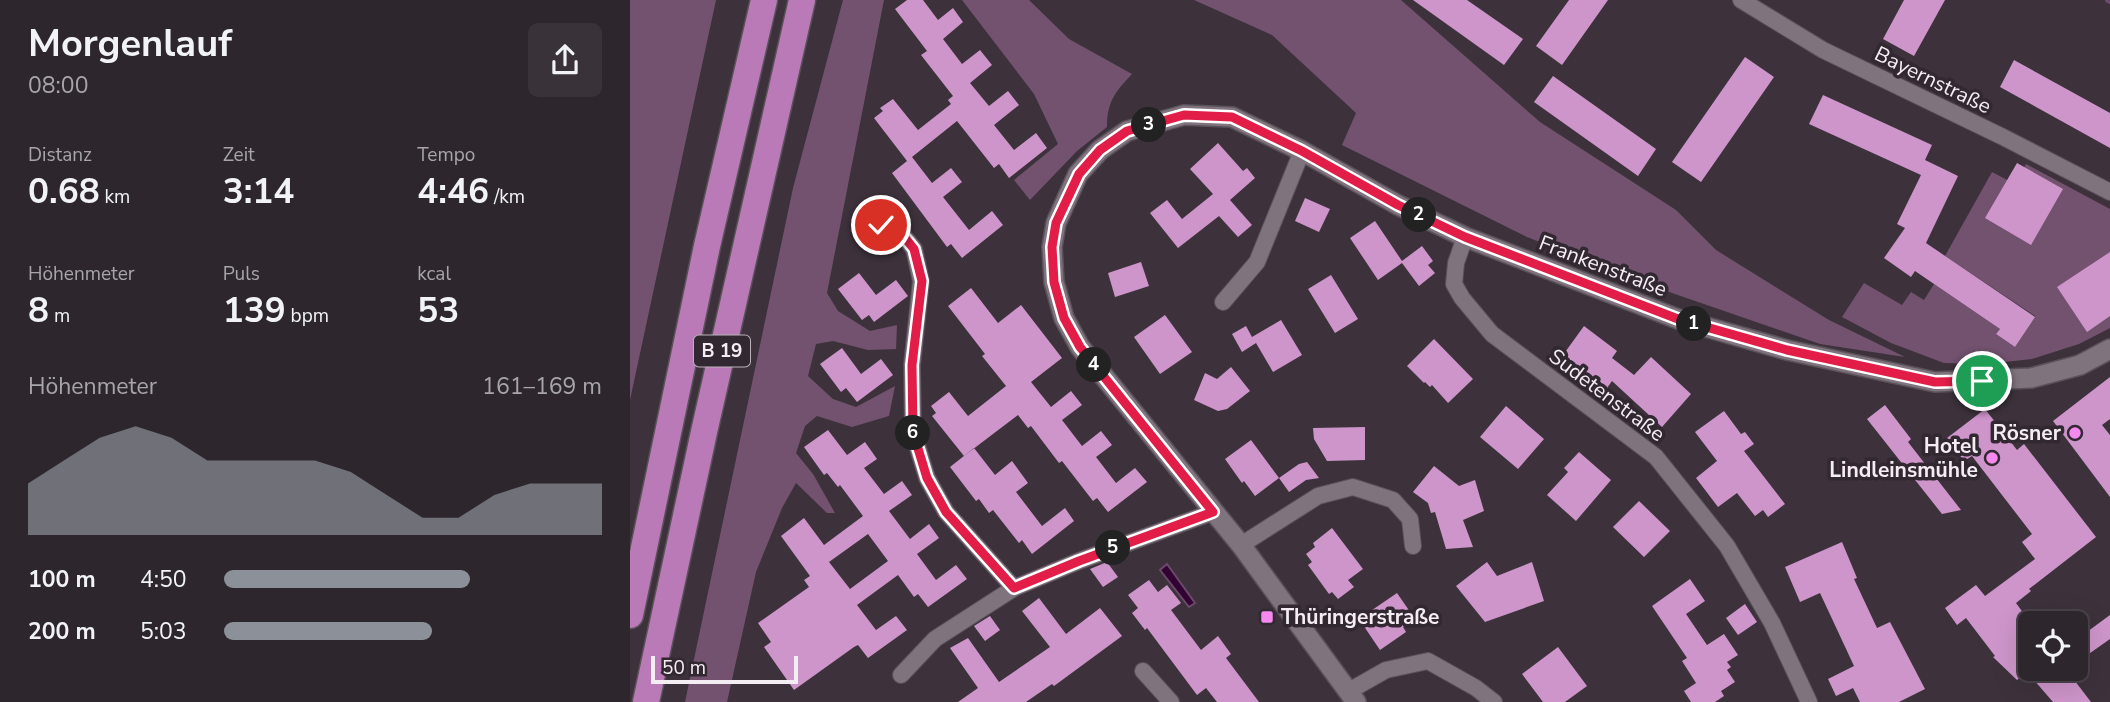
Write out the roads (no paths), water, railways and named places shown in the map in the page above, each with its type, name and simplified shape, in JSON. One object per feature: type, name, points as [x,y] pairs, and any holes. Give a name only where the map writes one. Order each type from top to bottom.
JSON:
[{"type":"highway","name":"B 19","points":[[630,615],[707,246],[764,0]]},
{"type":"highway","name":"B 19","points":[[646,702],[802,0]]},
{"type":"street","name":"Bayernstraße","points":[[1741,0],[1823,50],[2110,192]]},
{"type":"street","name":"Frankenstraße","points":[[1494,702],[1476,688],[1427,662],[1386,670],[1352,696],[1241,545],[1080,347],[1064,318],[1054,282],[1052,247],[1056,223],[1079,174],[1100,150],[1127,131],[1184,115],[1232,117],[1302,151],[1398,205],[1465,237],[1678,319],[1787,350],[1935,382],[2031,378],[2080,365],[2110,349]]},
{"type":"street","points":[[1223,302],[1257,262],[1302,151]]},
{"type":"street","points":[[881,225],[898,229],[914,249],[922,281],[912,365],[913,432],[927,478],[946,512],[1014,588]]},
{"type":"street","name":"Sudetenstraße","points":[[1465,237],[1456,262],[1454,284],[1462,298],[1492,334],[1656,457],[1727,546],[1772,623],[1809,702]]},
{"type":"street","points":[[1241,545],[1318,496],[1353,487],[1393,500],[1410,519],[1413,546]]},
{"type":"street","points":[[901,675],[935,639],[1014,588],[1213,512]]},
{"type":"street","points":[[1143,671],[1171,702]]},
{"type":"place","name":"Rösner","points":[[2075,433]]},
{"type":"place","name":"Hotel Lindleinsmühle","points":[[1992,458]]},
{"type":"place","name":"Thüringerstraße","points":[[1267,617]]}]
